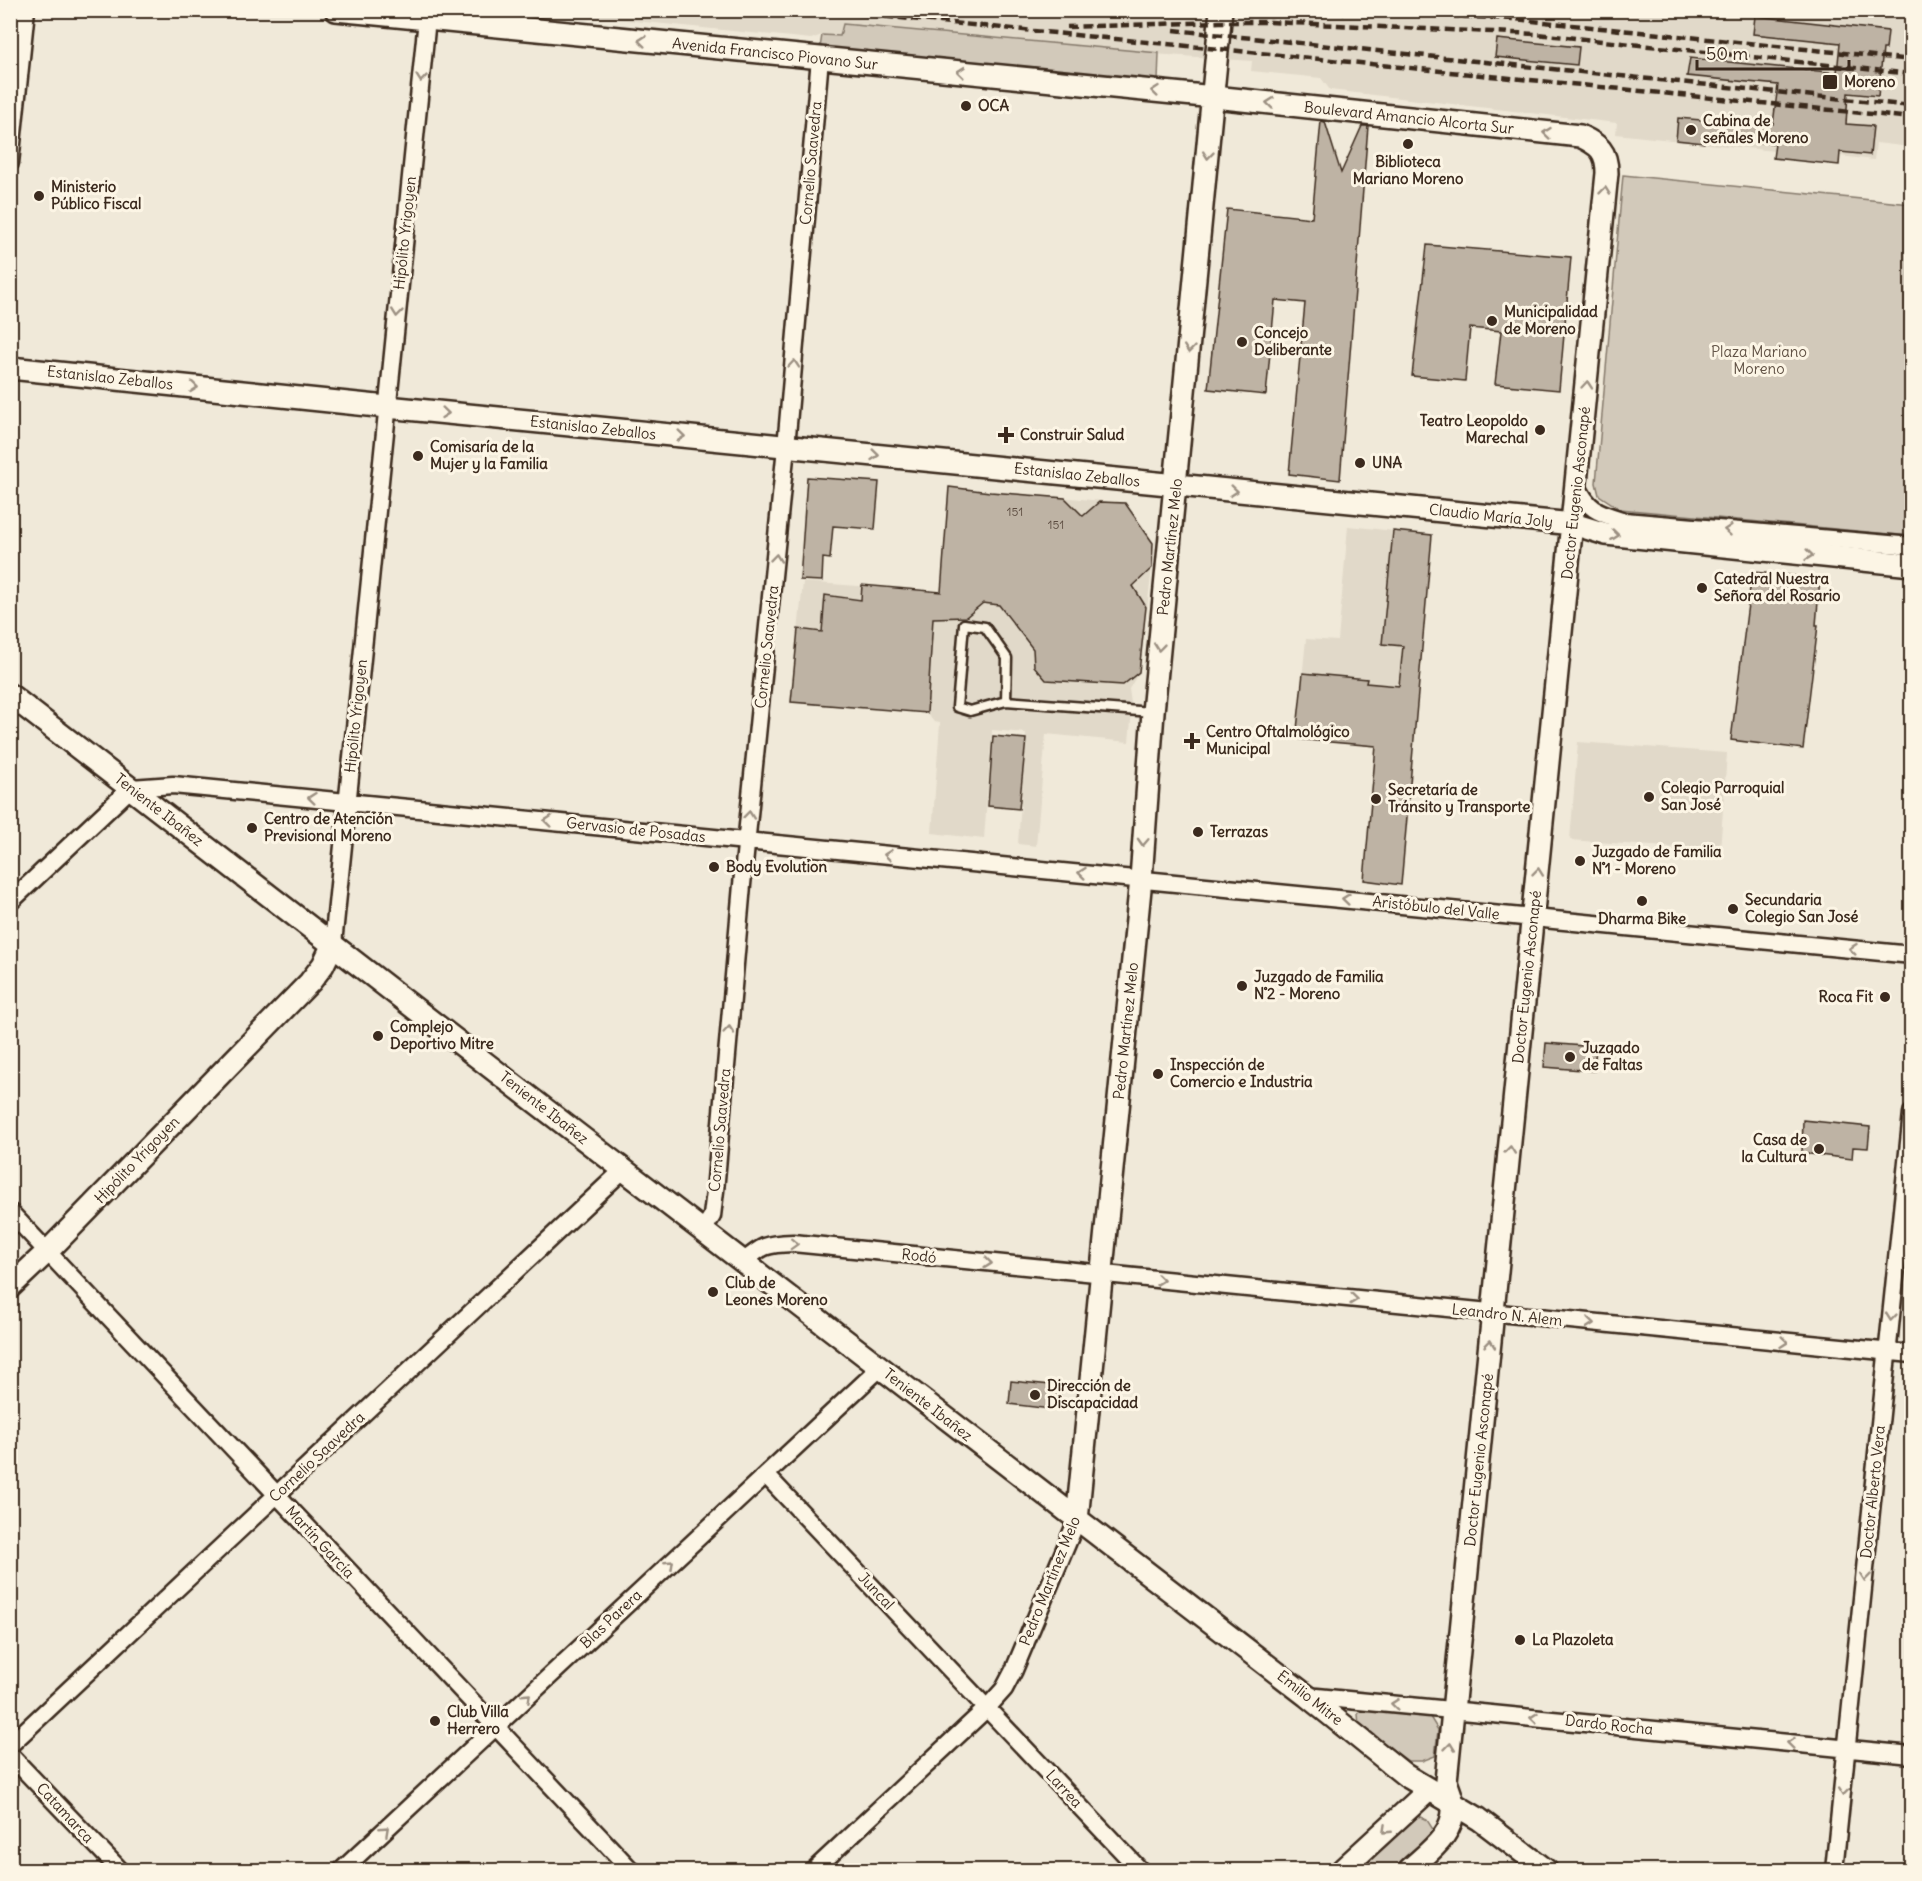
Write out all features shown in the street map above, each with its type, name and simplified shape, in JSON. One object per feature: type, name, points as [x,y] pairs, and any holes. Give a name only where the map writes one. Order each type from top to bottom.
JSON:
[{"type":"street","points":[[10,163],[26,10]]},
{"type":"street","name":"Avenida Francisco Piovano Sur","points":[[336,10],[1214,97]]},
{"type":"street","name":"Pedro Martínez Melo","points":[[814,1870],[987,1708],[1004,1689],[1077,1520],[1141,879],[1153,712],[1221,10]]},
{"type":"street","name":"Hipólito Yrigoyen","points":[[10,1287],[48,1251],[310,982],[333,944],[427,19]]},
{"type":"street","name":"Cornelio Saavedra","points":[[702,1232],[712,1216],[715,1191],[786,447],[820,58]]},
{"type":"street","name":"Boulevard Amancio Alcorta Sur","points":[[1214,97],[1580,136],[1593,142],[1601,150]]},
{"type":"street","name":"Doctor Eugenio Asconapé","points":[[1453,1804],[1446,1780],[1607,173],[1607,162],[1601,150]]},
{"type":"street","name":"Estanislao Zeballos","points":[[10,368],[1176,485]]},
{"type":"street","name":"Claudio María Joly","points":[[1176,485],[1573,524],[1606,534],[1911,565]]},
{"type":"street","points":[[1577,485],[1583,500],[1598,513],[1625,521],[1911,546]]},
{"type":"street","name":"Teniente Ibañez","points":[[10,695],[1077,1520]]},
{"type":"street","name":"Gervasio de Posadas","points":[[130,788],[173,785],[1141,879]]},
{"type":"street","points":[[10,902],[130,788]]},
{"type":"street","name":"Aristóbulo del Valle","points":[[1141,879],[1911,955]]},
{"type":"street","name":"Doctor Alberto Vera","points":[[1834,1870],[1911,1113]]},
{"type":"street","name":"Cornelio Saavedra","points":[[10,1745],[623,1170]]},
{"type":"street","name":"Martín García","points":[[10,1212],[631,1870]]},
{"type":"street","name":"Rodó","points":[[742,1263],[760,1247],[793,1243],[1102,1274]]},
{"type":"street","name":"Leandro N. Alem","points":[[1102,1274],[1911,1354]]},
{"type":"street","name":"Blas Parera","points":[[342,1870],[880,1368]]},
{"type":"street","name":"Juncal","points":[[766,1475],[987,1708]]},
{"type":"street","name":"Emilio Mitre","points":[[1077,1520],[1307,1696],[1405,1775],[1479,1819],[1546,1870]]},
{"type":"street","name":"Dardo Rocha","points":[[1307,1696],[1911,1755]]},
{"type":"street","name":"Larrea","points":[[987,1708],[1140,1870]]},
{"type":"street","name":"Catamarca","points":[[10,1755],[120,1870]]},
{"type":"street","points":[[1342,1870],[1429,1790]]},
{"type":"street","points":[[1409,1870],[1442,1839],[1450,1827],[1453,1804]]},
{"type":"lane","points":[[1006,701],[1007,658],[985,627],[964,624],[957,707],[970,711],[1006,701],[1153,712]]},
{"type":"shaded area","points":[[538,11],[1911,11],[1911,147],[1876,143],[1874,160],[1840,156],[1839,165],[1773,158],[1774,151],[1616,134],[1617,123],[1330,90],[1321,78],[1251,71],[1252,61],[1154,54],[844,24],[841,36],[822,35],[811,39]]},
{"type":"shaded area","points":[[949,487],[1125,503],[1153,543],[1139,672],[1129,689],[1132,710],[1129,742],[1046,734],[1036,846],[1018,844],[1026,733],[992,730],[984,839],[932,833],[940,723],[934,722],[927,713],[791,702],[803,582],[941,592]]},
{"type":"shaded area","points":[[1348,526],[1432,535],[1401,885],[1364,880],[1376,746],[1296,739],[1306,639],[1338,641]]},
{"type":"shaded area","name":"Colegio Parroquial San José","points":[[1578,742],[1727,753],[1720,851],[1570,840]]},
{"type":"green space","points":[[843,24],[1159,53],[1158,81],[820,48],[822,35],[840,36]]},
{"type":"green space","name":"Plaza Mariano Moreno","points":[[1623,175],[1911,204],[1911,536],[1620,509],[1599,495],[1596,483]]},
{"type":"green space","points":[[1364,1709],[1430,1717],[1438,1730],[1435,1756],[1422,1761],[1408,1761],[1359,1725],[1358,1714]]},
{"type":"green space","points":[[1418,1816],[1427,1820],[1434,1831],[1428,1840],[1396,1870],[1355,1870],[1407,1821]]},
{"type":"building","points":[[1755,16],[1888,31],[1886,49],[1883,49],[1878,96],[1848,93],[1846,124],[1873,126],[1870,155],[1840,152],[1839,165],[1773,158],[1775,144],[1704,137],[1704,143],[1676,140],[1678,118],[1725,122],[1725,119],[1773,124],[1778,85],[1687,76],[1690,58],[1837,73],[1840,43],[1753,34]]},
{"type":"building","points":[[1497,39],[1579,47],[1577,65],[1495,57]]},
{"type":"building","points":[[1321,121],[1325,122],[1341,173],[1362,126],[1368,126],[1340,480],[1289,474],[1305,303],[1275,300],[1266,395],[1208,389],[1227,209],[1312,218]]},
{"type":"building","points":[[1427,245],[1571,257],[1559,390],[1495,384],[1501,331],[1470,328],[1465,381],[1412,376]]},
{"type":"building","points":[[807,477],[879,482],[875,529],[833,526],[830,559],[823,558],[822,581],[800,580]]},
{"type":"building","points":[[949,487],[1065,498],[1083,516],[1099,502],[1125,503],[1153,543],[1152,568],[1133,586],[1146,607],[1139,672],[1123,685],[1046,680],[1034,666],[1033,649],[999,605],[983,603],[966,617],[933,618],[927,713],[791,702],[798,629],[822,632],[825,595],[861,600],[862,585],[941,592]]},
{"type":"building","points":[[1393,531],[1432,535],[1401,885],[1364,880],[1376,746],[1296,739],[1303,673],[1367,679],[1366,683],[1399,686],[1403,646],[1382,644]]},
{"type":"building","points":[[1752,572],[1820,578],[1816,625],[1818,625],[1803,749],[1731,740]]},
{"type":"building","points":[[993,736],[1026,739],[1019,809],[988,806]]},
{"type":"building","name":"Juzgado de Faltas","points":[[1546,1043],[1596,1047],[1594,1071],[1544,1067]]},
{"type":"building","points":[[1803,1120],[1870,1127],[1868,1148],[1853,1147],[1852,1159],[1802,1153]]},
{"type":"building","name":"Dirección de Discapacidad","points":[[1011,1381],[1061,1386],[1059,1410],[1009,1404]]},
{"type":"railway","points":[[818,10],[1912,118]]},
{"type":"railway","points":[[1207,10],[1395,13],[1514,19],[1912,60]]},
{"type":"railway","points":[[1067,27],[1270,22],[1537,34],[1912,74]]},
{"type":"railway","points":[[1174,30],[1912,106]]},
{"type":"place","name":"Moreno","points":[[1830,82]]},
{"type":"place","name":"OCA","points":[[966,106]]},
{"type":"place","name":"Cabina de señales Moreno","points":[[1691,130]]},
{"type":"place","name":"Biblioteca Mariano Moreno","points":[[1408,144]]},
{"type":"place","name":"Ministerio Público Fiscal","points":[[39,196]]},
{"type":"place","name":"Municipalidad de Moreno","points":[[1492,321]]},
{"type":"place","name":"Concejo Deliberante","points":[[1242,342]]},
{"type":"place","name":"Teatro Leopoldo Marechal","points":[[1540,430]]},
{"type":"place","name":"Construir Salud","points":[[1006,435]]},
{"type":"place","name":"Comisaría de la Mujer y la Familia","points":[[418,456]]},
{"type":"place","name":"UNA","points":[[1360,463]]},
{"type":"place","name":"Catedral Nuestra Señora del Rosario","points":[[1702,588]]},
{"type":"place","name":"Centro Oftalmológico Municipal","points":[[1192,741]]},
{"type":"place","name":"Colegio Parroquial San José","points":[[1649,797]]},
{"type":"place","name":"Secretaría de Tránsito y Transporte","points":[[1376,799]]},
{"type":"place","name":"Centro de Atención Previsional Moreno","points":[[252,828]]},
{"type":"place","name":"Terrazas","points":[[1198,832]]},
{"type":"place","name":"Juzgado de Familia N˚1 - Moreno","points":[[1580,861]]},
{"type":"place","name":"Body Evolution","points":[[714,867]]},
{"type":"place","name":"Dharma Bike","points":[[1642,901]]},
{"type":"place","name":"Secundaria Colegio San José","points":[[1733,909]]},
{"type":"place","name":"Juzgado de Familia N˚2 - Moreno","points":[[1242,986]]},
{"type":"place","name":"Roca Fit","points":[[1885,997]]},
{"type":"place","name":"Complejo Deportivo Mitre","points":[[378,1036]]},
{"type":"place","name":"Juzgado de Faltas","points":[[1570,1057]]},
{"type":"place","name":"Inspección de Comercio e Industria","points":[[1158,1074]]},
{"type":"place","name":"Casa de la Cultura","points":[[1819,1149]]},
{"type":"place","name":"Club de Leones Moreno","points":[[713,1292]]},
{"type":"place","name":"Dirección de Discapacidad","points":[[1035,1395]]},
{"type":"place","name":"La Plazoleta","points":[[1520,1640]]},
{"type":"place","name":"Club Villa Herrero","points":[[435,1721]]}]
